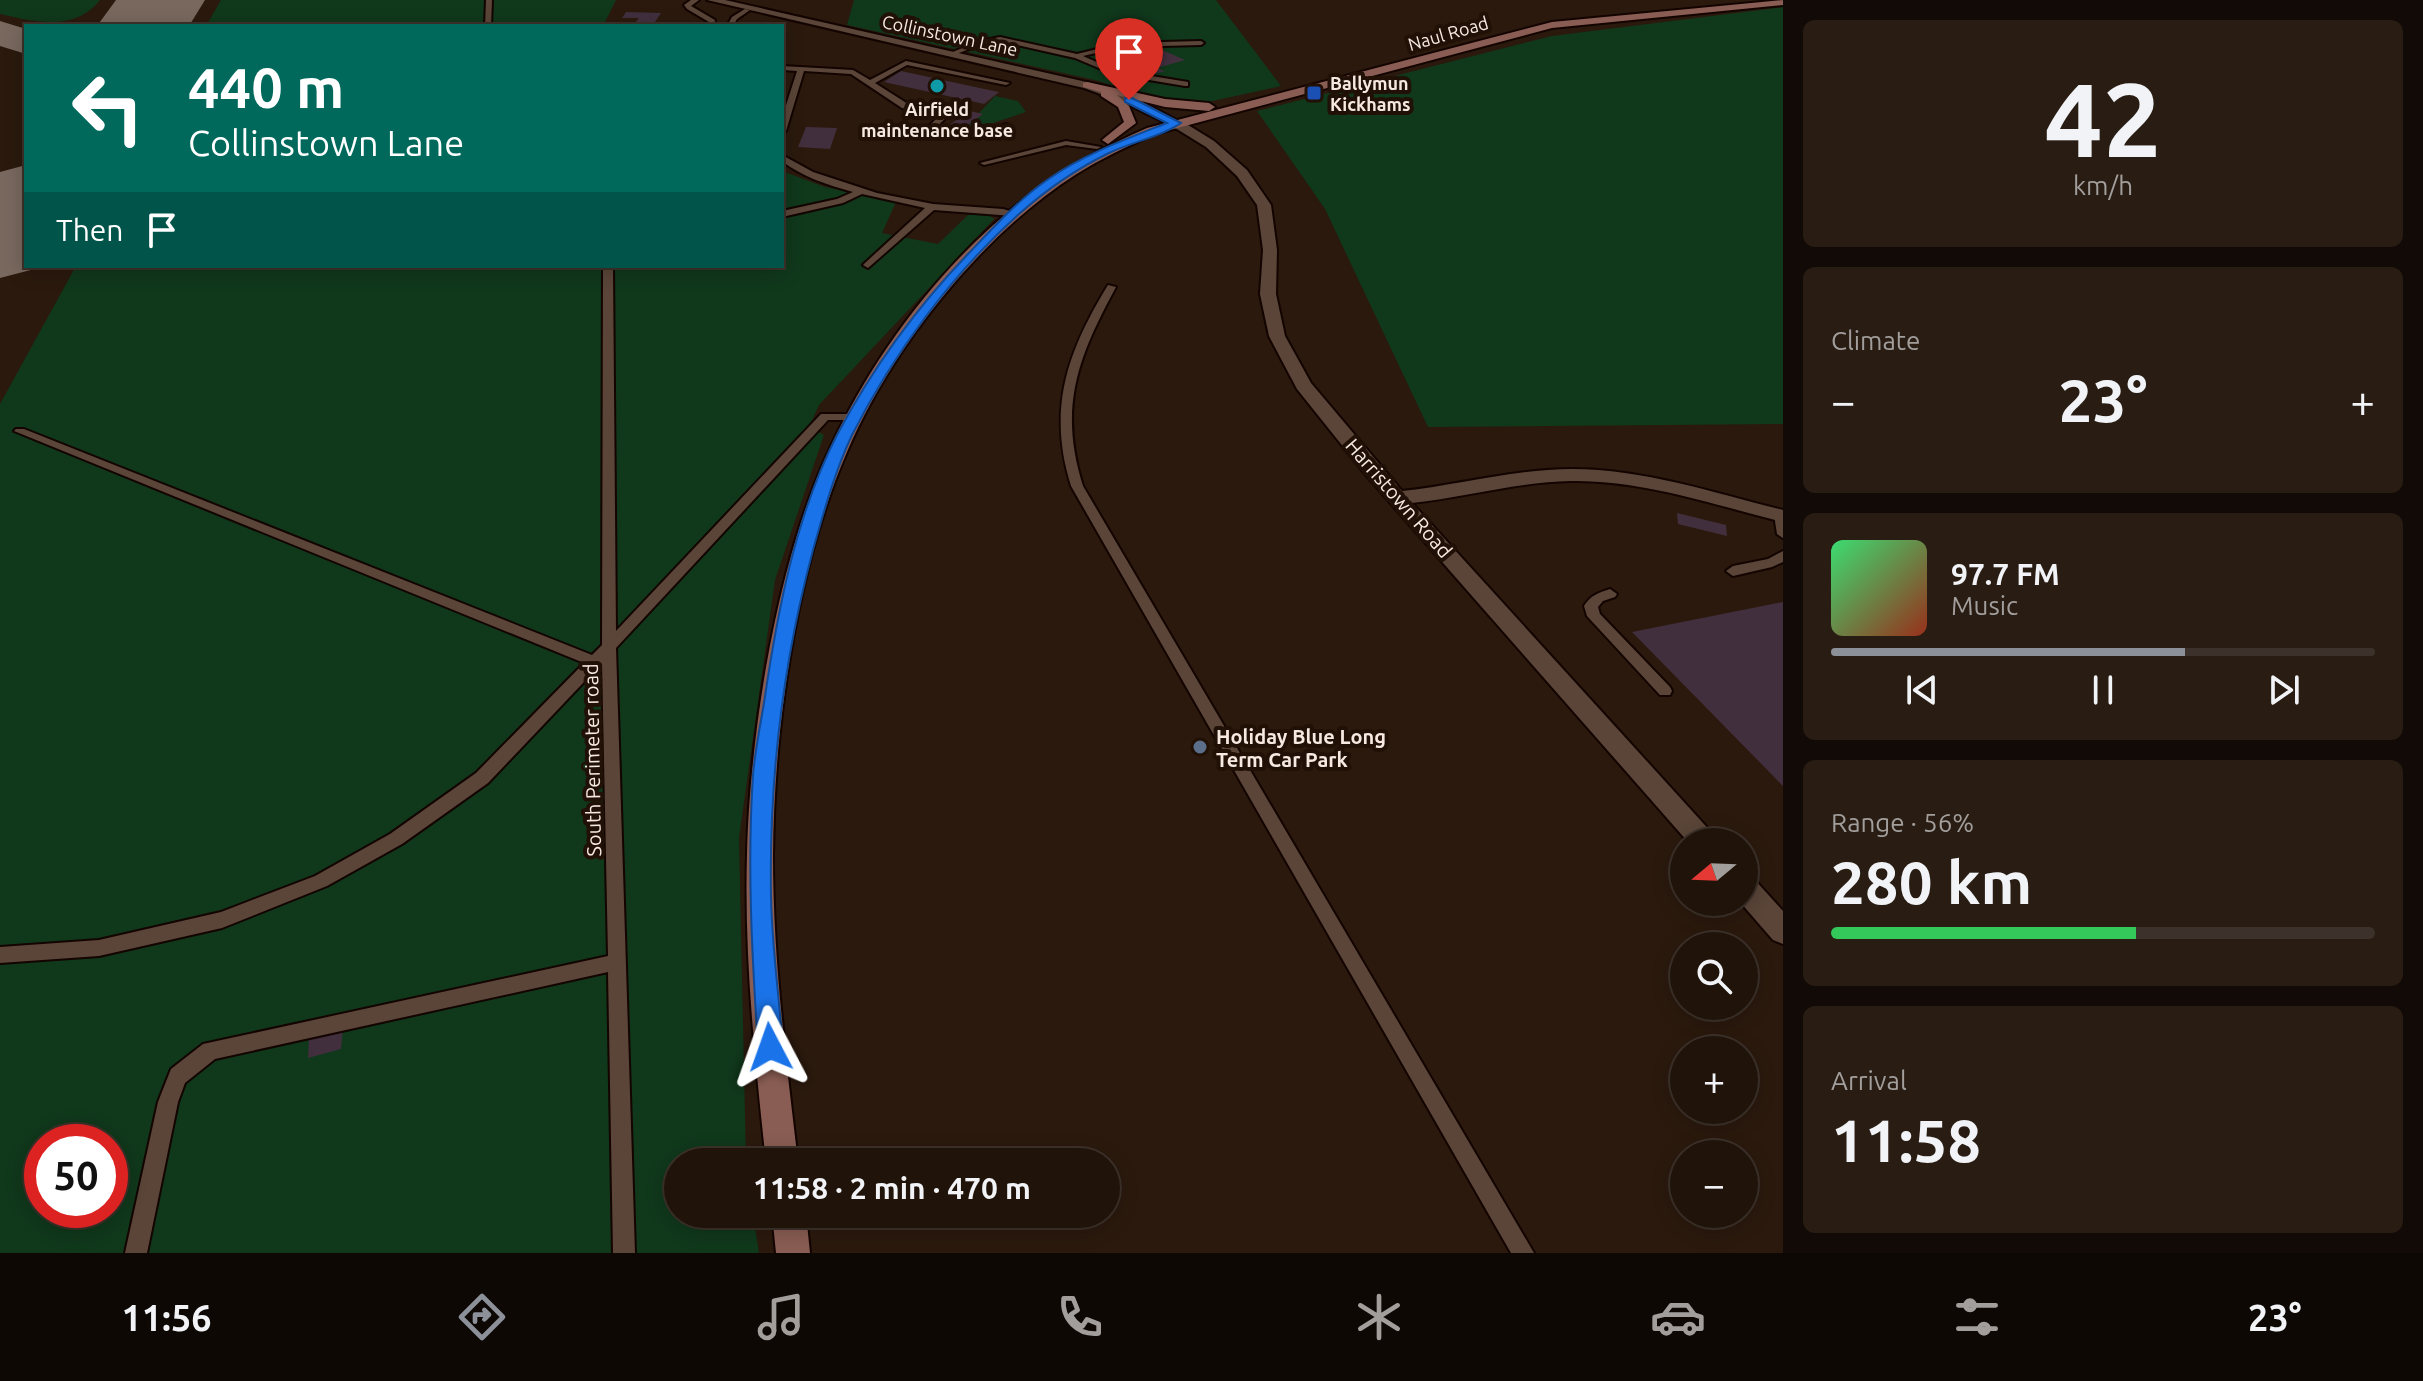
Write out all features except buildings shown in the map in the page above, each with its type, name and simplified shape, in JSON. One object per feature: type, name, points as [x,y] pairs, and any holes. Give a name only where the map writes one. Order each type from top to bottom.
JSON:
[{"type":"main road","name":"Naul Road","points":[[1070,170],[1105,151],[1176,123],[1552,25],[1783,2]]},
{"type":"main road","points":[[1087,85],[1165,103],[1208,107],[1246,104]]},
{"type":"main road","points":[[780,1148],[772,1077],[760,897],[764,773],[785,622],[818,504],[855,417],[903,339],[943,288],[1013,213],[1130,123],[1129,111],[1119,101],[1087,85]]},
{"type":"main road","points":[[790,1228],[793,1253]]},
{"type":"street","name":"Collinstown Lane","points":[[712,0],[1087,85],[1129,100],[1176,123]]},
{"type":"street","name":"Harristown Road","points":[[1176,123],[1210,144],[1242,173],[1264,205],[1270,250],[1268,294],[1277,336],[1303,385],[1397,498],[1692,828]]},
{"type":"street","points":[[1397,498],[1537,477],[1583,475],[1645,483],[1782,522]]},
{"type":"street","points":[[1758,903],[1783,931]]},
{"type":"lane","points":[[488,24],[489,0]]},
{"type":"lane","points":[[696,0],[687,5],[713,21],[712,24]]},
{"type":"lane","points":[[731,24],[734,18],[747,10]]},
{"type":"lane","points":[[939,69],[956,55],[981,42],[1000,39],[1077,56],[1113,72],[1185,84]]},
{"type":"lane","points":[[1077,56],[1094,49],[1118,46],[1201,43]]},
{"type":"lane","points":[[870,83],[906,63],[1006,83]]},
{"type":"lane","points":[[784,68],[853,72],[905,106],[944,115],[928,131],[946,137],[969,137],[1007,126]]},
{"type":"lane","points":[[784,124],[801,69]]},
{"type":"lane","points":[[984,163],[1066,143],[1097,147]]},
{"type":"lane","points":[[784,158],[810,176],[862,191],[932,207],[983,208],[1013,213]]},
{"type":"lane","points":[[784,214],[840,201],[862,191]]},
{"type":"lane","points":[[868,265],[932,207]]},
{"type":"lane","name":"South Perimeter road","points":[[608,268],[609,647],[624,1253]]},
{"type":"lane","points":[[1111,287],[1083,337],[1064,423],[1069,465],[1077,486],[1523,1253]]},
{"type":"lane","points":[[0,955],[99,948],[222,920],[321,881],[396,839],[482,778],[825,416],[855,417]]},
{"type":"lane","points":[[20,431],[595,662]]},
{"type":"lane","points":[[1733,571],[1772,563],[1783,555]]},
{"type":"lane","points":[[1610,594],[1594,601],[1591,606],[1594,616],[1665,691]]},
{"type":"lane","points":[[136,1253],[168,1102],[178,1076],[210,1051],[617,962]]},
{"type":"green space","points":[[0,0],[100,0],[79,17],[67,21],[40,22],[0,14]]},
{"type":"green space","points":[[221,0],[616,0],[604,24],[207,24]]},
{"type":"green space","points":[[854,0],[1216,0],[1281,86],[1199,104],[1169,102],[1095,80],[847,25]]},
{"type":"green space","points":[[1783,7],[1783,424],[1428,427],[1325,209],[1257,111],[1552,36]]},
{"type":"green space","points":[[995,96],[1018,101],[1026,112],[960,134],[952,133],[982,115],[979,113]]},
{"type":"green space","points":[[784,172],[825,187],[896,202],[882,233],[938,244],[968,215],[987,213],[994,219],[819,405],[809,427],[824,435],[775,580],[739,838],[746,1148],[664,1148],[664,1228],[755,1228],[759,1253],[0,1253],[0,404],[75,268],[784,268]]},
{"type":"taxiway","points":[[0,32],[24,42]]},
{"type":"taxiway","points":[[0,217],[24,197]]},
{"type":"runway","points":[[144,24],[161,0]]},
{"type":"runway","points":[[0,240],[24,205]]},
{"type":"place","name":"Airfield maintenance base","points":[[937,86]]},
{"type":"place","name":"Ballymun Kickhams","points":[[1314,93]]},
{"type":"place","name":"Holiday Blue Long Term Car Park","points":[[1200,747]]},
{"type":"route","points":[[770,1047],[760,897],[764,773],[785,622],[818,504],[844,437],[903,339],[943,288],[1013,213],[1051,182],[1105,151],[1176,123],[1129,100]]}]
